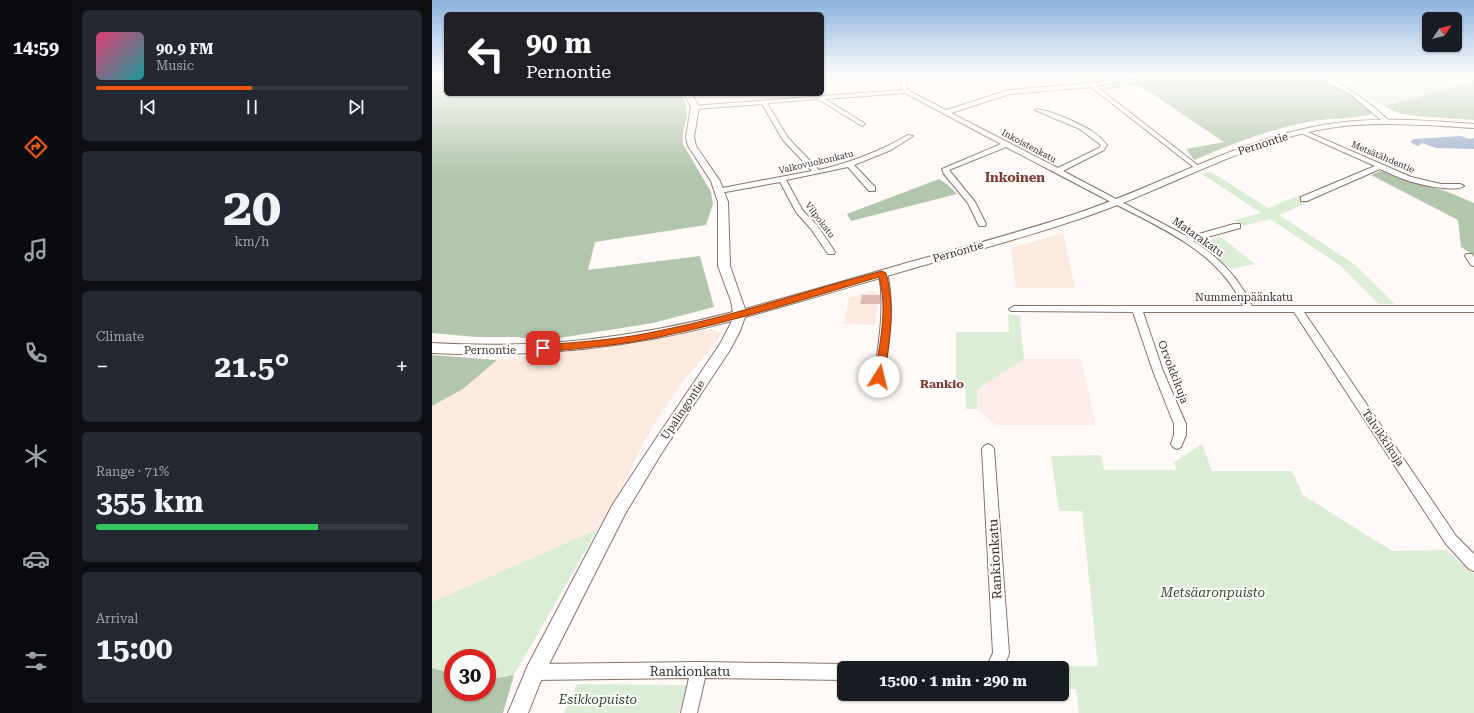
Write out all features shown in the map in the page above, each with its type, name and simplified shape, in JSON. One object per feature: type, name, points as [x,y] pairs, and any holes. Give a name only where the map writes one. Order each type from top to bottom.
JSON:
[{"type":"street","points":[[695,108],[691,140],[694,149],[720,191],[724,214],[722,253],[724,268],[738,306],[739,315]]},
{"type":"street","points":[[767,108],[785,139],[817,172]]},
{"type":"street","points":[[836,108],[862,124]]},
{"type":"street","name":"Inkoistenkatu","points":[[940,108],[1117,202]]},
{"type":"street","points":[[947,112],[959,108]]},
{"type":"street","points":[[1122,108],[1198,168]]},
{"type":"street","points":[[1371,108],[1388,122]]},
{"type":"street","points":[[1038,110],[1086,131],[1097,138],[1104,145],[1102,149],[1058,171]]},
{"type":"street","name":"Pernontie","points":[[432,348],[512,350],[595,344],[663,333],[739,315],[882,273],[1003,240],[1079,216],[1117,202],[1249,148],[1303,132],[1338,125],[1388,122],[1474,126]]},
{"type":"street","name":"Metsätähdentie","points":[[1303,132],[1418,182],[1441,186],[1460,186]]},
{"type":"street","name":"Valkovuokonkatu","points":[[720,191],[850,165],[893,148],[910,136]]},
{"type":"street","points":[[982,224],[971,202],[946,173],[945,169],[1007,144]]},
{"type":"street","points":[[850,165],[872,189]]},
{"type":"street","points":[[1304,199],[1381,166]]},
{"type":"street","name":"Vilpokatu","points":[[782,179],[800,212],[814,227],[830,252]]},
{"type":"street","name":"Matarakatu","points":[[1117,202],[1187,240],[1218,263],[1230,274],[1239,286],[1249,309]]},
{"type":"street","points":[[1187,240],[1237,226]]},
{"type":"street","points":[[1469,256],[1474,263]]},
{"type":"street","points":[[879,377],[888,304],[887,289],[882,273]]},
{"type":"street","name":"Nummenpäänkatu","points":[[1014,308],[1474,309]]},
{"type":"street","name":"Orvokkikuja","points":[[1137,309],[1158,371],[1180,424],[1180,435],[1177,444]]},
{"type":"street","name":"Talvikkikuja","points":[[1297,309],[1451,540],[1474,564]]},
{"type":"street","name":"Upalingontie","points":[[518,713],[535,672],[619,509],[727,343],[735,329],[739,315]]},
{"type":"street","name":"Rankionkatu","points":[[988,448],[1001,653],[999,661]]},
{"type":"street","points":[[689,713],[699,670]]},
{"type":"street","name":"Rankionkatu","points":[[535,672],[699,670],[837,672]]},
{"type":"shaded area","points":[[1063,233],[1075,288],[1016,288],[1011,248]]},
{"type":"shaded area","points":[[873,291],[879,295],[875,325],[844,324],[849,298]]},
{"type":"shaded area","points":[[712,329],[722,334],[682,383],[644,441],[623,486],[598,529],[432,602],[432,406],[463,389],[497,360],[558,353]]},
{"type":"shaded area","points":[[1024,359],[1081,359],[1096,425],[996,425],[977,409],[977,390]]},
{"type":"green space","points":[[432,108],[686,108],[687,117],[683,133],[683,144],[711,192],[713,204],[706,225],[595,242],[588,270],[700,256],[714,307],[653,323],[546,340],[516,337],[476,337],[432,333]]},
{"type":"green space","points":[[1174,108],[1367,108],[1374,114],[1359,117],[1313,121],[1282,128],[1238,142],[1194,160],[1186,149],[1224,142]]},
{"type":"green space","points":[[1388,108],[1474,108],[1474,120],[1416,116],[1401,114]]},
{"type":"green space","points":[[1383,170],[1413,183],[1443,190],[1474,203],[1474,255],[1461,247],[1458,220],[1371,175]]},
{"type":"green space","points":[[1210,171],[1268,208],[1300,195],[1311,201],[1279,215],[1354,264],[1395,304],[1379,304],[1341,266],[1270,219],[1243,226],[1234,220],[1261,213],[1202,174]]},
{"type":"green space","points":[[939,179],[957,194],[851,221],[847,214]]},
{"type":"green space","points":[[1221,237],[1255,264],[1231,269],[1200,246],[1201,242]]},
{"type":"green space","points":[[1008,314],[1022,316],[1020,320],[1024,359],[977,390],[977,409],[966,409],[965,386],[956,386],[956,332],[1009,332]]},
{"type":"green space","points":[[432,355],[497,360],[463,389],[432,406]]},
{"type":"green space","name":"Metsäaronpuisto","points":[[1202,444],[1212,471],[1292,471],[1303,495],[1392,551],[1446,550],[1474,574],[1474,713],[1079,713],[1076,689],[1069,689],[1069,666],[1098,666],[1082,511],[1059,511],[1051,456],[1101,455],[1104,470],[1176,470],[1174,462]]},
{"type":"green space","points":[[598,529],[514,675],[496,678],[496,649],[444,649],[444,671],[432,668],[432,602]]},
{"type":"green space","points":[[432,668],[444,671],[444,701],[496,701],[496,678],[514,675],[503,713],[432,713]]},
{"type":"green space","name":"Esikkopuisto","points":[[577,684],[687,685],[679,713],[564,713]]},
{"type":"water","points":[[1460,136],[1470,139],[1474,138],[1474,149],[1436,148],[1422,143],[1418,146],[1411,143],[1414,139]]},
{"type":"building","points":[[862,295],[880,295],[880,304],[860,304]]},
{"type":"district","name":"Inkoinen","points":[[1015,177]]},
{"type":"district","name":"Rankio","points":[[942,384]]},
{"type":"route","points":[[543,348],[595,344],[663,333],[748,312],[882,273],[887,289],[888,304],[879,377]]}]
